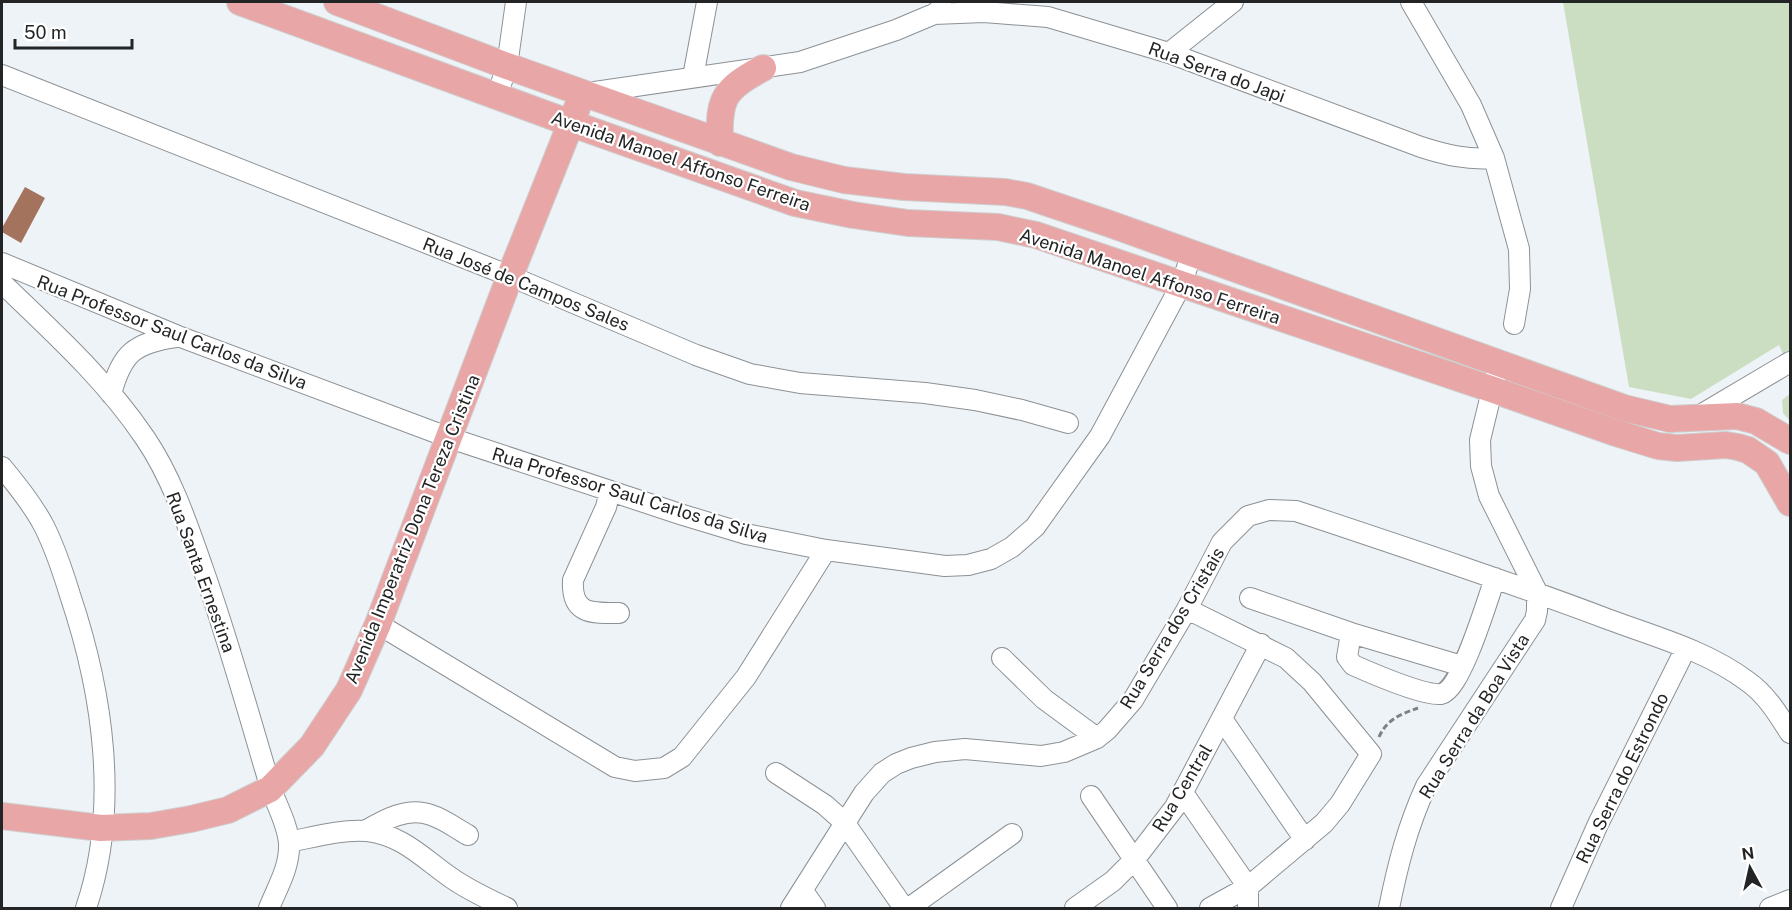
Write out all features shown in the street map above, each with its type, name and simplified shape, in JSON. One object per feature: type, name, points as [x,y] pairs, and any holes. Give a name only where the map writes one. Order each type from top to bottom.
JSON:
[{"type":"main road","name":"Avenida Manoel Affonso Ferreira","points":[[240,2],[318,28],[570,123],[795,203],[908,223],[998,227],[1036,235],[1611,431],[1668,447],[1695,448],[1726,445],[1738,447],[1748,450],[1767,463]]},
{"type":"main road","points":[[318,28],[327,2]]},
{"type":"main road","name":"Avenida Manoel Affonso Ferreira","points":[[337,2],[584,94],[791,167],[844,180],[904,187],[1005,192],[1027,196],[1624,408],[1670,419],[1722,415],[1747,418],[1771,428],[1789,440]]},
{"type":"main road","points":[[720,143],[720,116],[725,97],[741,80],[763,68]]},
{"type":"main road","name":"Avenida Imperatriz Dona Tereza Cristina","points":[[2,816],[101,828],[151,826],[191,819],[228,810],[270,789],[312,746],[349,690],[378,624],[510,276],[570,123],[584,94]]},
{"type":"main road","points":[[1789,440],[1767,463],[1791,503]]},
{"type":"street","points":[[497,96],[507,66],[516,2]]},
{"type":"street","points":[[693,77],[707,2]]},
{"type":"street","points":[[584,94],[800,62],[853,45],[933,14],[952,2]]},
{"type":"street","points":[[1169,53],[1233,2]]},
{"type":"street","points":[[1411,2],[1472,105],[1494,158],[1519,249],[1520,290],[1514,324]]},
{"type":"street","name":"Rua Serra do Japi","points":[[933,14],[984,12],[1048,16],[1169,53],[1421,147],[1453,157],[1473,160],[1494,158]]},
{"type":"street","name":"Rua José de Campos Sales","points":[[2,75],[510,276],[696,355],[750,374],[800,383],[925,393],[975,400],[1068,423]]},
{"type":"street","points":[[535,76],[590,80],[671,81]]},
{"type":"street","name":"Rua Professor Saul Carlos da Silva","points":[[5,276],[178,336],[450,438],[746,534],[826,550],[945,566],[968,565],[991,559],[1012,547],[1035,527],[1100,436],[1181,285],[1192,254]]},
{"type":"street","name":"Rua Santa Ernestina","points":[[5,276],[51,330],[111,394],[157,458],[191,535],[217,608],[270,789],[289,842]]},
{"type":"street","points":[[111,394],[118,369],[133,351],[154,340],[178,336]]},
{"type":"street","points":[[1694,418],[1791,362]]},
{"type":"street","points":[[1501,364],[1491,389],[1480,440],[1481,466],[1489,496],[1537,592]]},
{"type":"street","points":[[2,467],[44,525],[83,632],[96,692],[105,786],[99,859],[86,909]]},
{"type":"street","points":[[610,491],[606,507],[573,580],[572,593],[577,604],[588,612],[619,614]]},
{"type":"street","name":"Rua Serra dos Cristais","points":[[791,909],[844,822],[864,793],[882,773],[910,758],[935,752],[965,749],[1041,756],[1064,752],[1097,738],[1116,721],[1133,700],[1222,542],[1248,516],[1269,510],[1296,511],[1537,592],[1686,648],[1726,666],[1749,682],[1771,704],[1791,733]]},
{"type":"street","points":[[378,624],[615,767],[635,771],[664,768],[682,757],[746,677],[826,550]]},
{"type":"street","points":[[1351,633],[1347,657],[1353,665],[1423,691],[1441,694],[1448,691],[1454,683],[1471,648],[1495,578]]},
{"type":"street","name":"Rua Serra da Boa Vista","points":[[1389,909],[1399,857],[1422,795],[1442,759],[1534,620],[1537,611],[1537,592]]},
{"type":"street","points":[[1250,598],[1351,633],[1462,666]]},
{"type":"street","points":[[1186,609],[1286,658],[1312,682],[1371,754],[1340,804],[1324,824],[1248,887],[1210,909]]},
{"type":"street","name":"Rua Central","points":[[1079,908],[1135,860],[1175,807],[1261,644]]},
{"type":"street","name":"Rua Serra do Estrondo","points":[[1561,909],[1598,824],[1686,648]]},
{"type":"street","points":[[1002,658],[1044,699],[1097,738]]},
{"type":"street","points":[[1222,719],[1305,840]]},
{"type":"street","points":[[776,773],[825,805],[844,822],[904,909]]},
{"type":"street","points":[[1183,793],[1248,887],[1248,909]]},
{"type":"street","points":[[1091,796],[1167,909]]},
{"type":"street","points":[[365,831],[384,820],[407,812],[430,814],[468,836]]},
{"type":"street","points":[[269,909],[288,860],[289,842],[337,833],[365,831],[384,834],[407,844],[450,877],[507,909]]},
{"type":"street","points":[[909,909],[1012,834]]},
{"type":"street","points":[[803,891],[815,909]]},
{"type":"street","points":[[1770,909],[1791,900]]},
{"type":"path","points":[[1371,754],[1383,728],[1396,716],[1425,705]]},
{"type":"green space","points":[[1563,2],[1790,2],[1790,370],[1779,345],[1691,399],[1629,387]]},
{"type":"green space","points":[[1790,394],[1790,421],[1783,413],[1782,400]]},
{"type":"building","points":[[25,187],[45,198],[21,243],[2,232],[2,228]]}]
